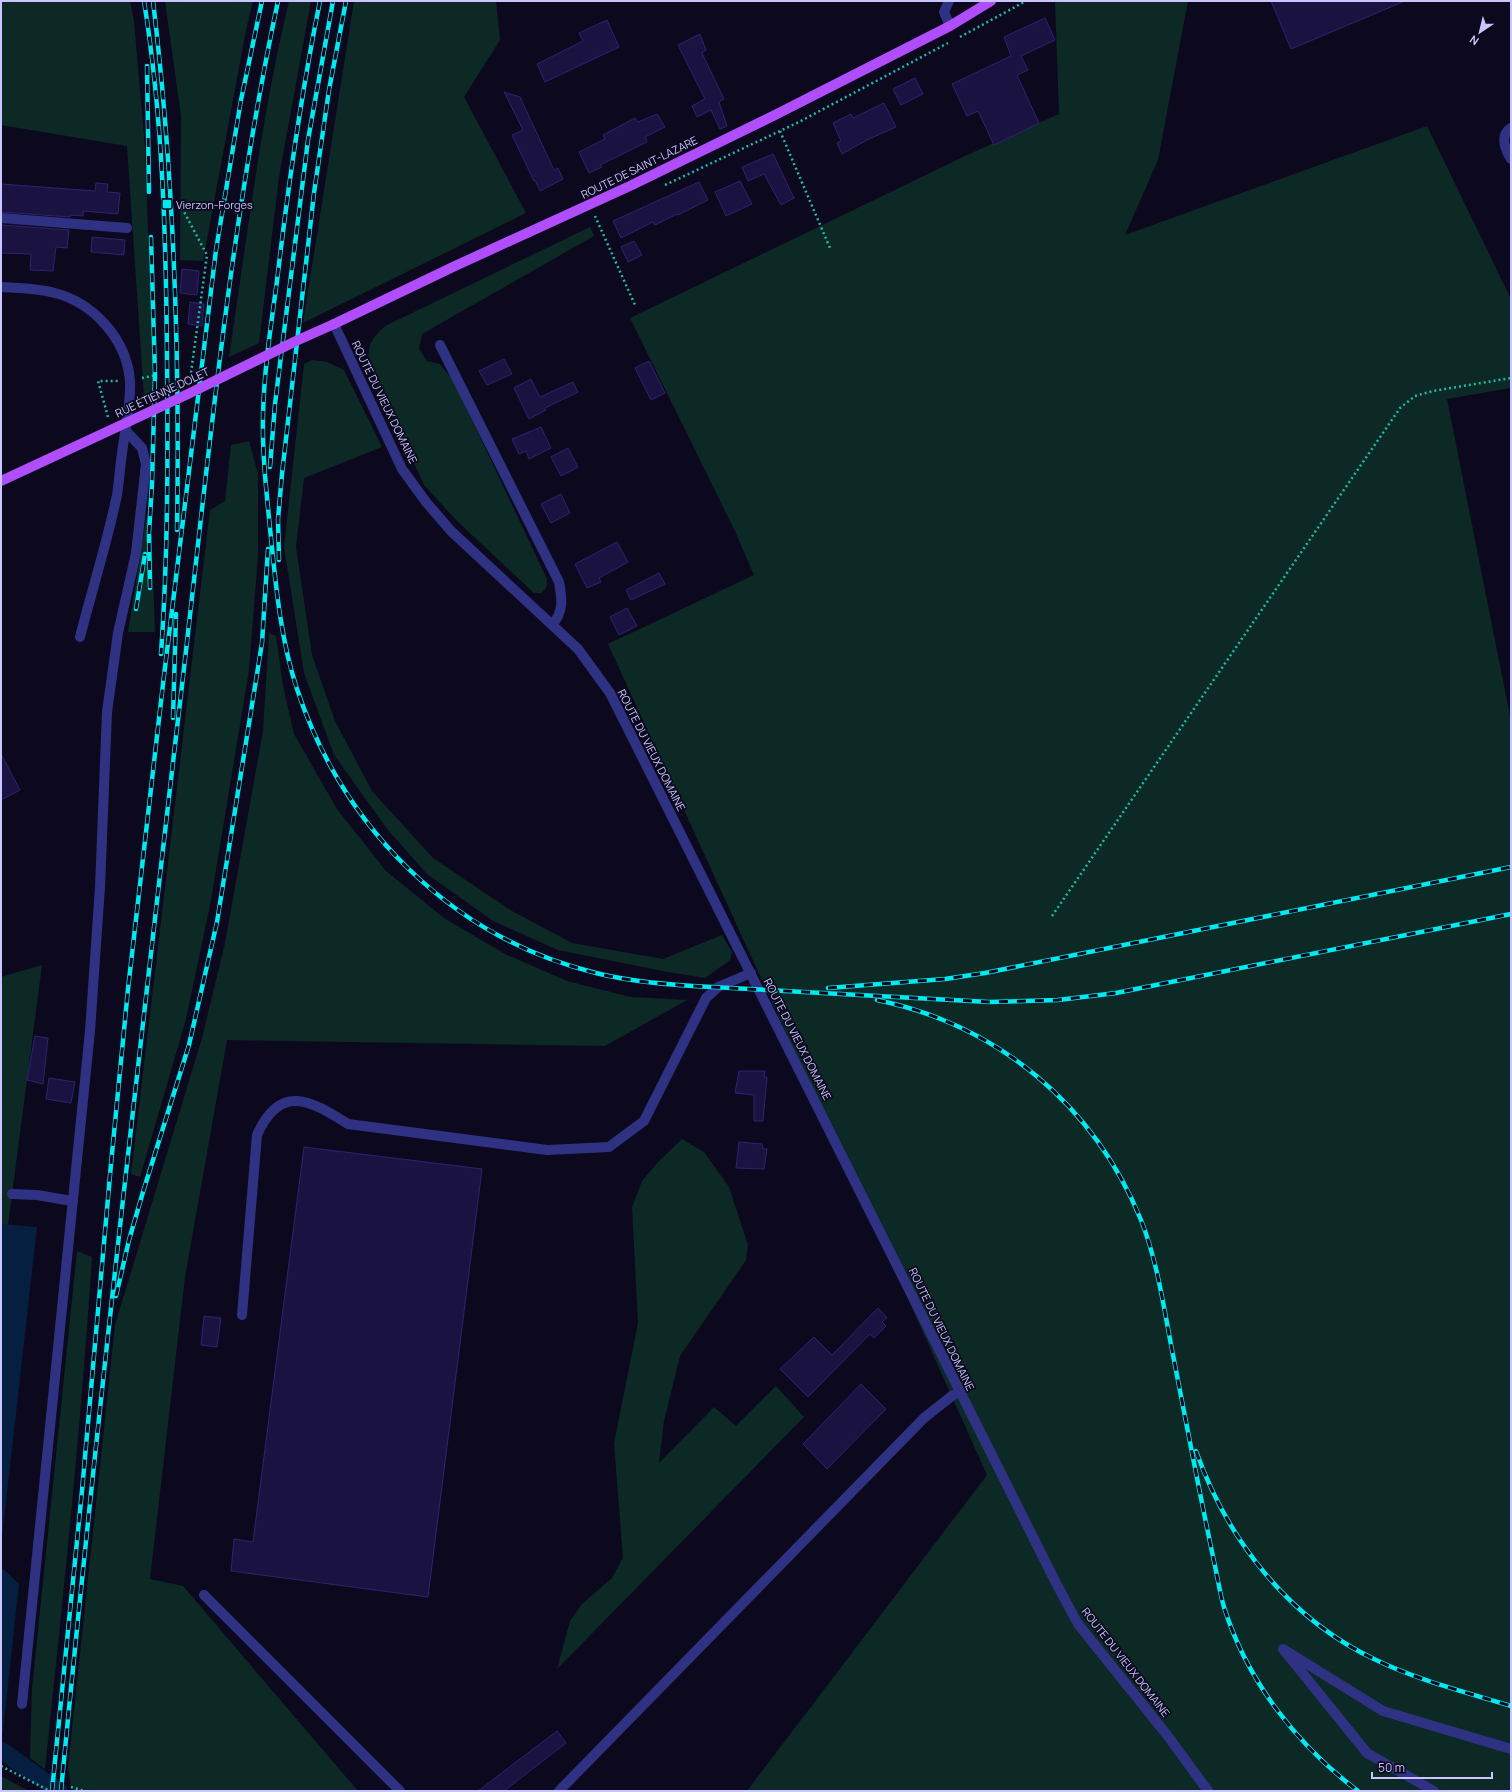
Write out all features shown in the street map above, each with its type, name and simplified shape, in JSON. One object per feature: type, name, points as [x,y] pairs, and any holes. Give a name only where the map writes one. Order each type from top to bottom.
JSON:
[{"type":"main road","name":"ROUTE DE SAINT-LAZARE","points":[[334,324],[773,116],[830,85],[950,26],[991,1]]},
{"type":"main road","name":"RUE ÉTIENNE DOLET","points":[[1,481],[188,394],[296,340],[334,324]]},
{"type":"street","points":[[949,1],[944,12],[950,26]]},
{"type":"street","points":[[1511,128],[1508,130],[1504,138],[1504,147],[1511,158]]},
{"type":"street","points":[[1,218],[127,228]]},
{"type":"street","points":[[1,287],[36,289],[56,293],[79,303],[100,319],[118,343],[128,371],[130,380],[126,430],[117,495],[80,637]]},
{"type":"street","name":"ROUTE DU VIEUX DOMAINE","points":[[334,324],[402,469],[426,502],[452,531],[578,649],[610,693],[1056,1584],[1078,1624],[1167,1735],[1208,1791]]},
{"type":"street","points":[[440,345],[559,582],[562,603],[558,619],[552,625]]},
{"type":"street","points":[[22,1704],[91,1024],[100,887],[107,712],[118,633],[136,553],[146,464],[142,448],[126,430]]},
{"type":"street","points":[[242,1316],[257,1135],[264,1119],[279,1104],[302,1100],[320,1107],[348,1124],[546,1150],[609,1147],[644,1121],[706,998],[718,987],[751,973]]},
{"type":"street","points":[[12,1194],[36,1195],[72,1201]]},
{"type":"street","points":[[559,1791],[924,1418],[953,1395],[960,1392]]},
{"type":"street","points":[[204,1595],[400,1791]]},
{"type":"street","points":[[1434,1791],[1367,1753],[1284,1649],[1383,1711],[1511,1749]]},
{"type":"path","points":[[773,116],[830,248]]},
{"type":"path","points":[[590,204],[635,305]]},
{"type":"path","points":[[182,208],[207,255],[188,394]]},
{"type":"path","points":[[1052,916],[1400,408],[1415,396],[1511,378]]},
{"type":"path","points":[[98,381],[112,429]]},
{"type":"path","points":[[1,1766],[50,1791]]},
{"type":"path","points":[[71,1786],[84,1791]]},
{"type":"green space","points":[[1,1],[130,1],[134,21],[145,148],[154,392],[144,397],[127,146],[1,125]]},
{"type":"green space","points":[[165,1],[253,1],[246,30],[203,261],[180,260],[181,116]]},
{"type":"green space","points":[[289,1],[311,1],[279,177],[259,343],[229,357],[262,134]]},
{"type":"green space","points":[[354,1],[496,1],[500,40],[464,97],[526,213],[303,323]]},
{"type":"green space","points":[[1055,1],[1188,1],[1158,160],[1125,235],[1427,126],[1511,299],[1511,388],[1447,399],[1511,721],[1511,1791],[747,1791],[987,1475],[909,1301],[608,644],[754,575],[734,529],[630,318],[965,156],[1059,114]]},
{"type":"green space","points":[[590,227],[594,236],[422,334],[419,349],[427,361],[440,364],[453,380],[547,579],[547,586],[542,593],[534,593],[456,520],[424,485],[370,368],[369,349],[370,344],[385,326]]},
{"type":"green space","points":[[312,360],[327,362],[344,370],[382,447],[304,478],[296,547],[312,655],[335,721],[372,791],[433,858],[512,911],[572,943],[663,959],[722,935],[732,952],[730,960],[705,978],[558,950],[493,921],[427,874],[388,830],[334,755],[304,673],[284,547],[304,364]]},
{"type":"green space","points":[[249,441],[258,474],[258,555],[249,670],[211,900],[186,1019],[140,1177],[131,1174],[210,510],[225,501],[231,445]]},
{"type":"green space","points":[[150,495],[155,632],[128,632]]},
{"type":"green space","points":[[269,633],[276,636],[283,686],[294,734],[337,809],[386,871],[444,918],[505,954],[567,981],[631,997],[687,1000],[605,1046],[227,1040],[185,1277],[150,1579],[183,1586],[358,1791],[75,1791],[71,1787],[68,1767],[115,1325],[202,1038],[225,943],[263,731]]},
{"type":"green space","points":[[42,965],[8,1225],[1,1224],[1,977]]},
{"type":"green space","points":[[682,1139],[704,1152],[729,1187],[748,1245],[746,1260],[680,1356],[664,1421],[659,1463],[714,1407],[736,1426],[776,1386],[804,1417],[557,1669],[570,1621],[582,1604],[612,1578],[623,1558],[614,1443],[638,1323],[632,1207],[642,1181],[658,1162]]},
{"type":"green space","points":[[77,1251],[92,1257],[77,1449],[45,1769],[30,1758],[32,1689]]},
{"type":"green space","points":[[1,1776],[27,1790],[30,1791],[1,1791]]},
{"type":"water","points":[[1,1224],[37,1227],[1,1546]]},
{"type":"water","points":[[1,1567],[19,1584],[1,1749]]},
{"type":"building","points":[[1271,1],[1405,1],[1291,49]]},
{"type":"building","points":[[1045,18],[1055,40],[1021,56],[1028,70],[1017,75],[1039,123],[994,145],[978,111],[967,116],[952,84],[1011,56],[1004,37]]},
{"type":"building","points":[[607,20],[619,47],[545,82],[537,64],[583,41],[579,33]]},
{"type":"building","points":[[700,34],[706,50],[702,53],[724,99],[719,102],[727,126],[720,129],[711,110],[697,117],[692,106],[705,99],[678,45]]},
{"type":"building","points":[[915,78],[923,94],[901,105],[893,89]]},
{"type":"building","points":[[504,92],[520,97],[554,170],[558,168],[563,179],[540,191],[512,135],[523,130]]},
{"type":"building","points":[[884,103],[896,127],[867,140],[842,154],[837,143],[841,141],[833,123],[851,114],[853,118]]},
{"type":"building","points":[[657,114],[665,127],[645,137],[647,142],[600,165],[602,167],[589,173],[579,152],[605,139],[603,135],[635,118],[638,122]]},
{"type":"building","points":[[773,154],[794,198],[781,205],[764,174],[748,181],[742,167]]},
{"type":"building","points":[[740,181],[752,204],[726,216],[715,192]]},
{"type":"building","points":[[699,182],[708,200],[655,225],[653,222],[621,238],[613,221]]},
{"type":"building","points":[[96,183],[108,184],[107,192],[120,193],[118,214],[83,211],[83,216],[70,215],[70,217],[1,212],[1,184],[95,191]]},
{"type":"building","points":[[1,225],[69,230],[67,248],[56,247],[53,271],[30,270],[31,254],[1,253]]},
{"type":"building","points":[[92,237],[125,240],[124,255],[91,252]]},
{"type":"building","points":[[634,241],[642,255],[628,262],[621,247]]},
{"type":"building","points":[[182,269],[199,271],[197,295],[180,293]]},
{"type":"building","points":[[190,302],[204,304],[202,326],[188,324]]},
{"type":"building","points":[[504,359],[512,374],[487,385],[479,371]]},
{"type":"building","points":[[649,361],[665,393],[651,400],[635,368]]},
{"type":"building","points":[[531,379],[540,397],[573,382],[578,392],[545,408],[546,410],[529,419],[514,388]]},
{"type":"building","points":[[541,427],[551,448],[529,459],[526,451],[519,454],[512,439]]},
{"type":"building","points":[[568,448],[578,467],[561,476],[551,457]]},
{"type":"building","points":[[561,494],[570,513],[551,523],[541,504]]},
{"type":"building","points":[[617,542],[628,562],[599,578],[601,582],[587,588],[575,564]]},
{"type":"building","points":[[659,573],[665,584],[631,600],[626,590]]},
{"type":"building","points":[[627,608],[637,626],[619,635],[610,617]]},
{"type":"building","points":[[1,754],[20,790],[1,800]]},
{"type":"building","points":[[35,1036],[48,1038],[43,1084],[27,1080]]},
{"type":"building","points":[[739,1071],[765,1071],[764,1077],[767,1077],[763,1121],[754,1121],[754,1095],[735,1093]]},
{"type":"building","points":[[49,1078],[75,1082],[71,1103],[46,1099]]},
{"type":"building","points":[[739,1142],[762,1144],[763,1149],[767,1149],[764,1169],[736,1168]]},
{"type":"building","points":[[304,1147],[482,1169],[428,1597],[231,1571],[234,1539],[253,1542]]},
{"type":"building","points":[[878,1308],[887,1318],[882,1322],[886,1326],[874,1338],[870,1334],[808,1397],[780,1369],[814,1337],[832,1355]]},
{"type":"building","points":[[204,1316],[221,1318],[217,1347],[201,1345]]},
{"type":"building","points":[[861,1384],[886,1409],[827,1469],[803,1444]]},
{"type":"building","points":[[557,1731],[566,1743],[504,1791],[478,1791]]},
{"type":"waterway","points":[[1,1750],[59,1791]]},
{"type":"railway","points":[[144,1],[159,134],[166,269],[167,506],[161,654]]},
{"type":"railway","points":[[153,1],[166,133],[174,265],[178,464],[177,530]]},
{"type":"railway","points":[[52,1791],[82,1491],[128,989],[163,684],[216,250],[241,100],[262,1]]},
{"type":"railway","points":[[61,1791],[116,1259],[219,363],[245,181],[260,91],[278,1]]},
{"type":"railway","points":[[320,1],[290,176],[265,381],[263,446],[280,614],[291,671],[297,689],[317,740],[343,787],[374,831],[410,870],[450,904],[495,933],[544,956],[596,973],[620,978],[693,986],[989,1002],[1058,1000],[1116,993],[1511,914]]},
{"type":"railway","points":[[270,467],[275,404],[308,140],[333,1]]},
{"type":"railway","points":[[279,560],[278,519],[282,474],[314,193],[329,90],[346,1]]},
{"type":"railway","points":[[147,66],[149,192]]},
{"type":"railway","points":[[150,588],[149,533],[155,375],[151,237]]},
{"type":"railway","points":[[116,1296],[129,1240],[189,1045],[217,922],[262,643],[268,549]]},
{"type":"railway","points":[[136,609],[145,554]]},
{"type":"railway","points":[[173,718],[176,614]]},
{"type":"railway","points":[[828,988],[945,979],[985,973],[1511,867]]},
{"type":"railway","points":[[877,1000],[921,1012],[963,1029],[1001,1050],[1037,1076],[1069,1106],[1097,1141],[1121,1179],[1141,1220],[1152,1253],[1220,1592],[1234,1634],[1260,1686],[1277,1710],[1315,1753],[1358,1791]]},
{"type":"railway","points":[[1196,1451],[1209,1484],[1243,1545],[1264,1573],[1314,1622],[1343,1642],[1390,1666],[1441,1685],[1511,1706]]},
{"type":"place","name":"Vierzon-Forges","points":[[167,204]]}]
